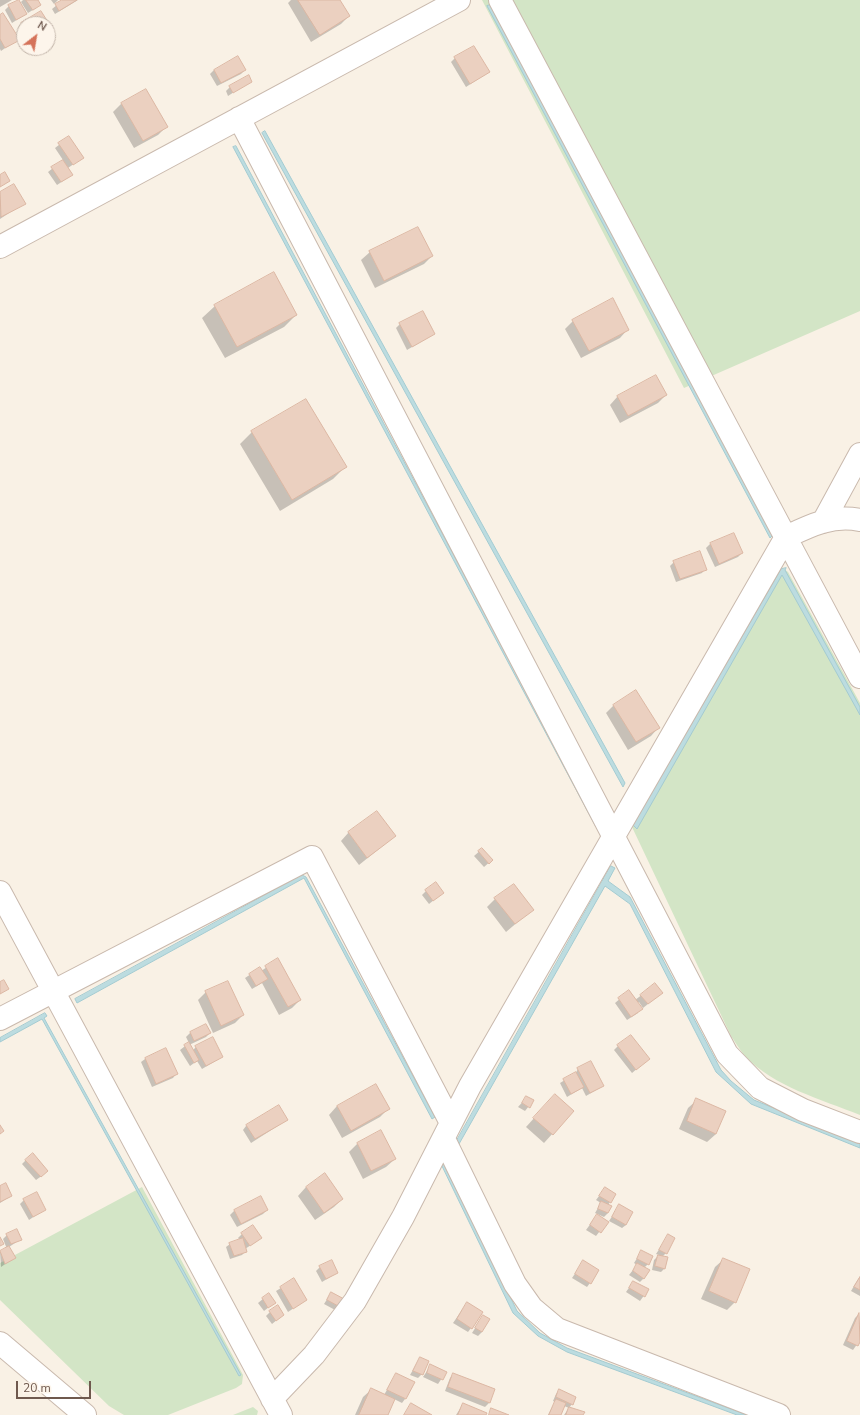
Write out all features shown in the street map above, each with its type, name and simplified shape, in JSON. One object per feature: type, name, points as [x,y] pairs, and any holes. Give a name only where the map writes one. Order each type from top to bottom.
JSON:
[{"type":"street","points":[[0,247],[459,0]]},
{"type":"street","points":[[500,0],[860,677]]},
{"type":"street","points":[[239,118],[727,1054],[760,1088],[803,1110],[860,1132]]},
{"type":"street","points":[[823,522],[860,454]]},
{"type":"street","points":[[0,892],[277,1410],[314,1355],[355,1301],[448,1131],[470,1086],[786,537],[823,522],[846,517],[860,520]]},
{"type":"street","points":[[0,1019],[54,993],[312,857],[448,1131],[516,1284],[532,1308],[557,1330],[779,1415]]},
{"type":"street","points":[[0,1343],[85,1415]]},
{"type":"green space","points":[[482,0],[860,0],[860,311],[684,388]]},
{"type":"green space","points":[[784,569],[788,572],[860,703],[860,1115],[784,1084],[757,1067],[743,1054],[731,1036],[632,827],[778,572]]},
{"type":"green space","points":[[142,1187],[243,1375],[242,1384],[236,1388],[168,1415],[124,1415],[109,1406],[0,1300],[0,1263]]},
{"type":"green space","points":[[253,1407],[258,1411],[257,1415],[233,1415]]},
{"type":"water","points":[[490,5],[773,535],[770,538],[487,6]]},
{"type":"water","points":[[265,131],[625,783],[623,787],[262,133]]},
{"type":"water","points":[[236,146],[598,826],[596,827],[233,147]]},
{"type":"water","points":[[786,568],[785,570],[860,707],[860,715],[782,575],[637,829],[633,825],[781,569]]},
{"type":"water","points":[[611,866],[615,868],[608,881],[630,897],[721,1070],[731,1081],[754,1100],[860,1143],[860,1148],[751,1104],[716,1072],[630,904],[605,886],[459,1144],[456,1142]]},
{"type":"water","points":[[302,875],[306,877],[435,1117],[432,1119],[304,878],[77,1003],[75,999]]},
{"type":"water","points":[[45,1013],[47,1016],[44,1018],[241,1375],[239,1376],[42,1019],[0,1042],[0,1038]]},
{"type":"water","points":[[445,1161],[517,1311],[540,1333],[567,1348],[747,1415],[737,1415],[567,1352],[538,1336],[513,1313],[441,1164]]},
{"type":"building","points":[[19,0],[27,14],[23,16],[16,16],[16,20],[8,5]]},
{"type":"building","points":[[26,0],[38,0],[41,5],[33,10]]},
{"type":"building","points":[[62,0],[77,0],[59,11],[55,4]]},
{"type":"building","points":[[298,0],[340,0],[350,16],[320,35]]},
{"type":"building","points":[[41,11],[44,16],[33,16]]},
{"type":"building","points":[[3,13],[16,34],[16,42],[5,48],[0,39],[0,15]]},
{"type":"building","points":[[474,46],[490,72],[470,84],[454,57]]},
{"type":"building","points":[[238,56],[246,70],[221,83],[214,70]]},
{"type":"building","points":[[249,75],[252,82],[233,93],[229,86]]},
{"type":"building","points":[[146,89],[168,127],[143,141],[121,103]]},
{"type":"building","points":[[69,136],[84,158],[73,165],[58,143]]},
{"type":"building","points":[[63,160],[73,175],[61,182],[51,167]]},
{"type":"building","points":[[5,172],[10,181],[0,187],[0,175]]},
{"type":"building","points":[[14,184],[26,204],[1,217],[0,192]]},
{"type":"building","points":[[418,227],[433,256],[384,281],[369,251]]},
{"type":"building","points":[[274,272],[297,315],[237,347],[214,305]]},
{"type":"building","points":[[613,298],[629,330],[589,351],[572,320]]},
{"type":"building","points":[[423,311],[435,334],[412,347],[399,323]]},
{"type":"building","points":[[656,375],[667,395],[628,416],[617,396]]},
{"type":"building","points":[[306,399],[347,467],[292,500],[251,431]]},
{"type":"building","points":[[734,533],[743,553],[719,564],[710,543]]},
{"type":"building","points":[[700,551],[707,570],[680,579],[673,561]]},
{"type":"building","points":[[636,690],[660,728],[636,742],[613,705]]},
{"type":"building","points":[[377,811],[396,836],[367,858],[348,832]]},
{"type":"building","points":[[482,848],[493,860],[489,864],[478,851]]},
{"type":"building","points":[[436,882],[444,893],[433,901],[425,890]]},
{"type":"building","points":[[514,884],[534,910],[515,924],[494,898]]},
{"type":"building","points":[[278,958],[301,1000],[288,1007],[265,966]]},
{"type":"building","points":[[260,967],[268,979],[256,986],[249,974]]},
{"type":"building","points":[[4,980],[9,989],[0,994],[0,982]]},
{"type":"building","points":[[228,981],[244,1015],[221,1026],[205,991]]},
{"type":"building","points":[[655,983],[663,993],[648,1004],[640,995]]},
{"type":"building","points":[[629,990],[643,1009],[631,1017],[618,998]]},
{"type":"building","points":[[206,1024],[211,1033],[194,1041],[190,1032]]},
{"type":"building","points":[[631,1035],[650,1059],[636,1070],[617,1045]]},
{"type":"building","points":[[213,1037],[223,1057],[206,1066],[195,1046]]},
{"type":"building","points":[[189,1042],[199,1060],[194,1063],[184,1045]]},
{"type":"building","points":[[166,1048],[178,1074],[156,1084],[145,1058]]},
{"type":"building","points":[[591,1061],[604,1086],[590,1093],[577,1068]]},
{"type":"building","points":[[576,1072],[584,1087],[571,1094],[563,1079]]},
{"type":"building","points":[[376,1084],[390,1109],[351,1131],[337,1106]]},
{"type":"building","points":[[555,1094],[574,1111],[553,1135],[533,1118]]},
{"type":"building","points":[[526,1096],[534,1100],[530,1108],[522,1103]]},
{"type":"building","points":[[696,1098],[726,1111],[716,1134],[687,1121]]},
{"type":"building","points":[[279,1105],[288,1120],[255,1139],[246,1125]]},
{"type":"building","points":[[0,1125],[4,1131],[0,1134]]},
{"type":"building","points":[[381,1130],[396,1159],[371,1171],[357,1143]]},
{"type":"building","points":[[33,1153],[48,1171],[41,1177],[25,1160]]},
{"type":"building","points":[[325,1173],[343,1199],[324,1213],[306,1187]]},
{"type":"building","points":[[6,1183],[12,1196],[0,1202],[0,1186]]},
{"type":"building","points":[[605,1187],[616,1194],[611,1203],[599,1196]]},
{"type":"building","points":[[37,1192],[46,1210],[33,1217],[23,1199]]},
{"type":"building","points":[[261,1196],[268,1210],[241,1224],[234,1210]]},
{"type":"building","points":[[601,1201],[612,1206],[608,1213],[598,1209]]},
{"type":"building","points":[[619,1204],[633,1212],[626,1225],[612,1217]]},
{"type":"building","points":[[597,1214],[609,1222],[601,1233],[590,1225]]},
{"type":"building","points":[[253,1225],[262,1238],[250,1246],[241,1233]]},
{"type":"building","points":[[17,1229],[22,1240],[11,1244],[6,1234]]},
{"type":"building","points":[[668,1234],[675,1238],[667,1254],[659,1250]]},
{"type":"building","points":[[0,1237],[4,1244],[0,1246]]},
{"type":"building","points":[[243,1238],[247,1252],[234,1256],[229,1243]]},
{"type":"building","points":[[9,1246],[16,1258],[5,1264],[0,1251]]},
{"type":"building","points":[[641,1250],[653,1256],[649,1265],[637,1259]]},
{"type":"building","points":[[658,1255],[668,1257],[665,1269],[655,1266]]},
{"type":"building","points":[[723,1258],[750,1269],[736,1303],[709,1291]]},
{"type":"building","points":[[332,1260],[338,1273],[326,1279],[319,1266]]},
{"type":"building","points":[[583,1260],[599,1270],[591,1284],[575,1274]]},
{"type":"building","points":[[637,1263],[650,1270],[644,1279],[633,1271]]},
{"type":"building","points":[[860,1277],[860,1290],[854,1287]]},
{"type":"building","points":[[294,1278],[307,1300],[293,1309],[280,1287]]},
{"type":"building","points":[[633,1281],[649,1289],[645,1297],[629,1288]]},
{"type":"building","points":[[331,1292],[346,1300],[342,1308],[327,1300]]},
{"type":"building","points":[[269,1293],[276,1303],[268,1308],[262,1298]]},
{"type":"building","points":[[467,1302],[483,1312],[472,1329],[457,1319]]},
{"type":"building","points":[[278,1305],[284,1315],[276,1321],[269,1311]]},
{"type":"building","points":[[859,1313],[860,1342],[858,1346],[847,1341]]},
{"type":"building","points":[[483,1315],[490,1319],[482,1332],[475,1328]]},
{"type":"building","points":[[420,1357],[429,1361],[423,1375],[413,1371]]},
{"type":"building","points":[[430,1364],[447,1372],[443,1380],[427,1373]]},
{"type":"building","points":[[396,1373],[415,1382],[406,1399],[387,1390]]},
{"type":"building","points":[[453,1373],[495,1389],[490,1403],[448,1387]]},
{"type":"building","points":[[371,1388],[395,1399],[388,1415],[359,1415]]},
{"type":"building","points":[[559,1389],[576,1397],[573,1405],[556,1397]]},
{"type":"building","points":[[556,1399],[566,1403],[561,1415],[549,1415]]},
{"type":"building","points":[[411,1403],[432,1415],[404,1415]]},
{"type":"building","points":[[463,1403],[487,1413],[486,1415],[458,1415]]},
{"type":"building","points":[[569,1407],[585,1412],[583,1415],[566,1415]]},
{"type":"building","points":[[491,1408],[509,1415],[489,1415]]}]
